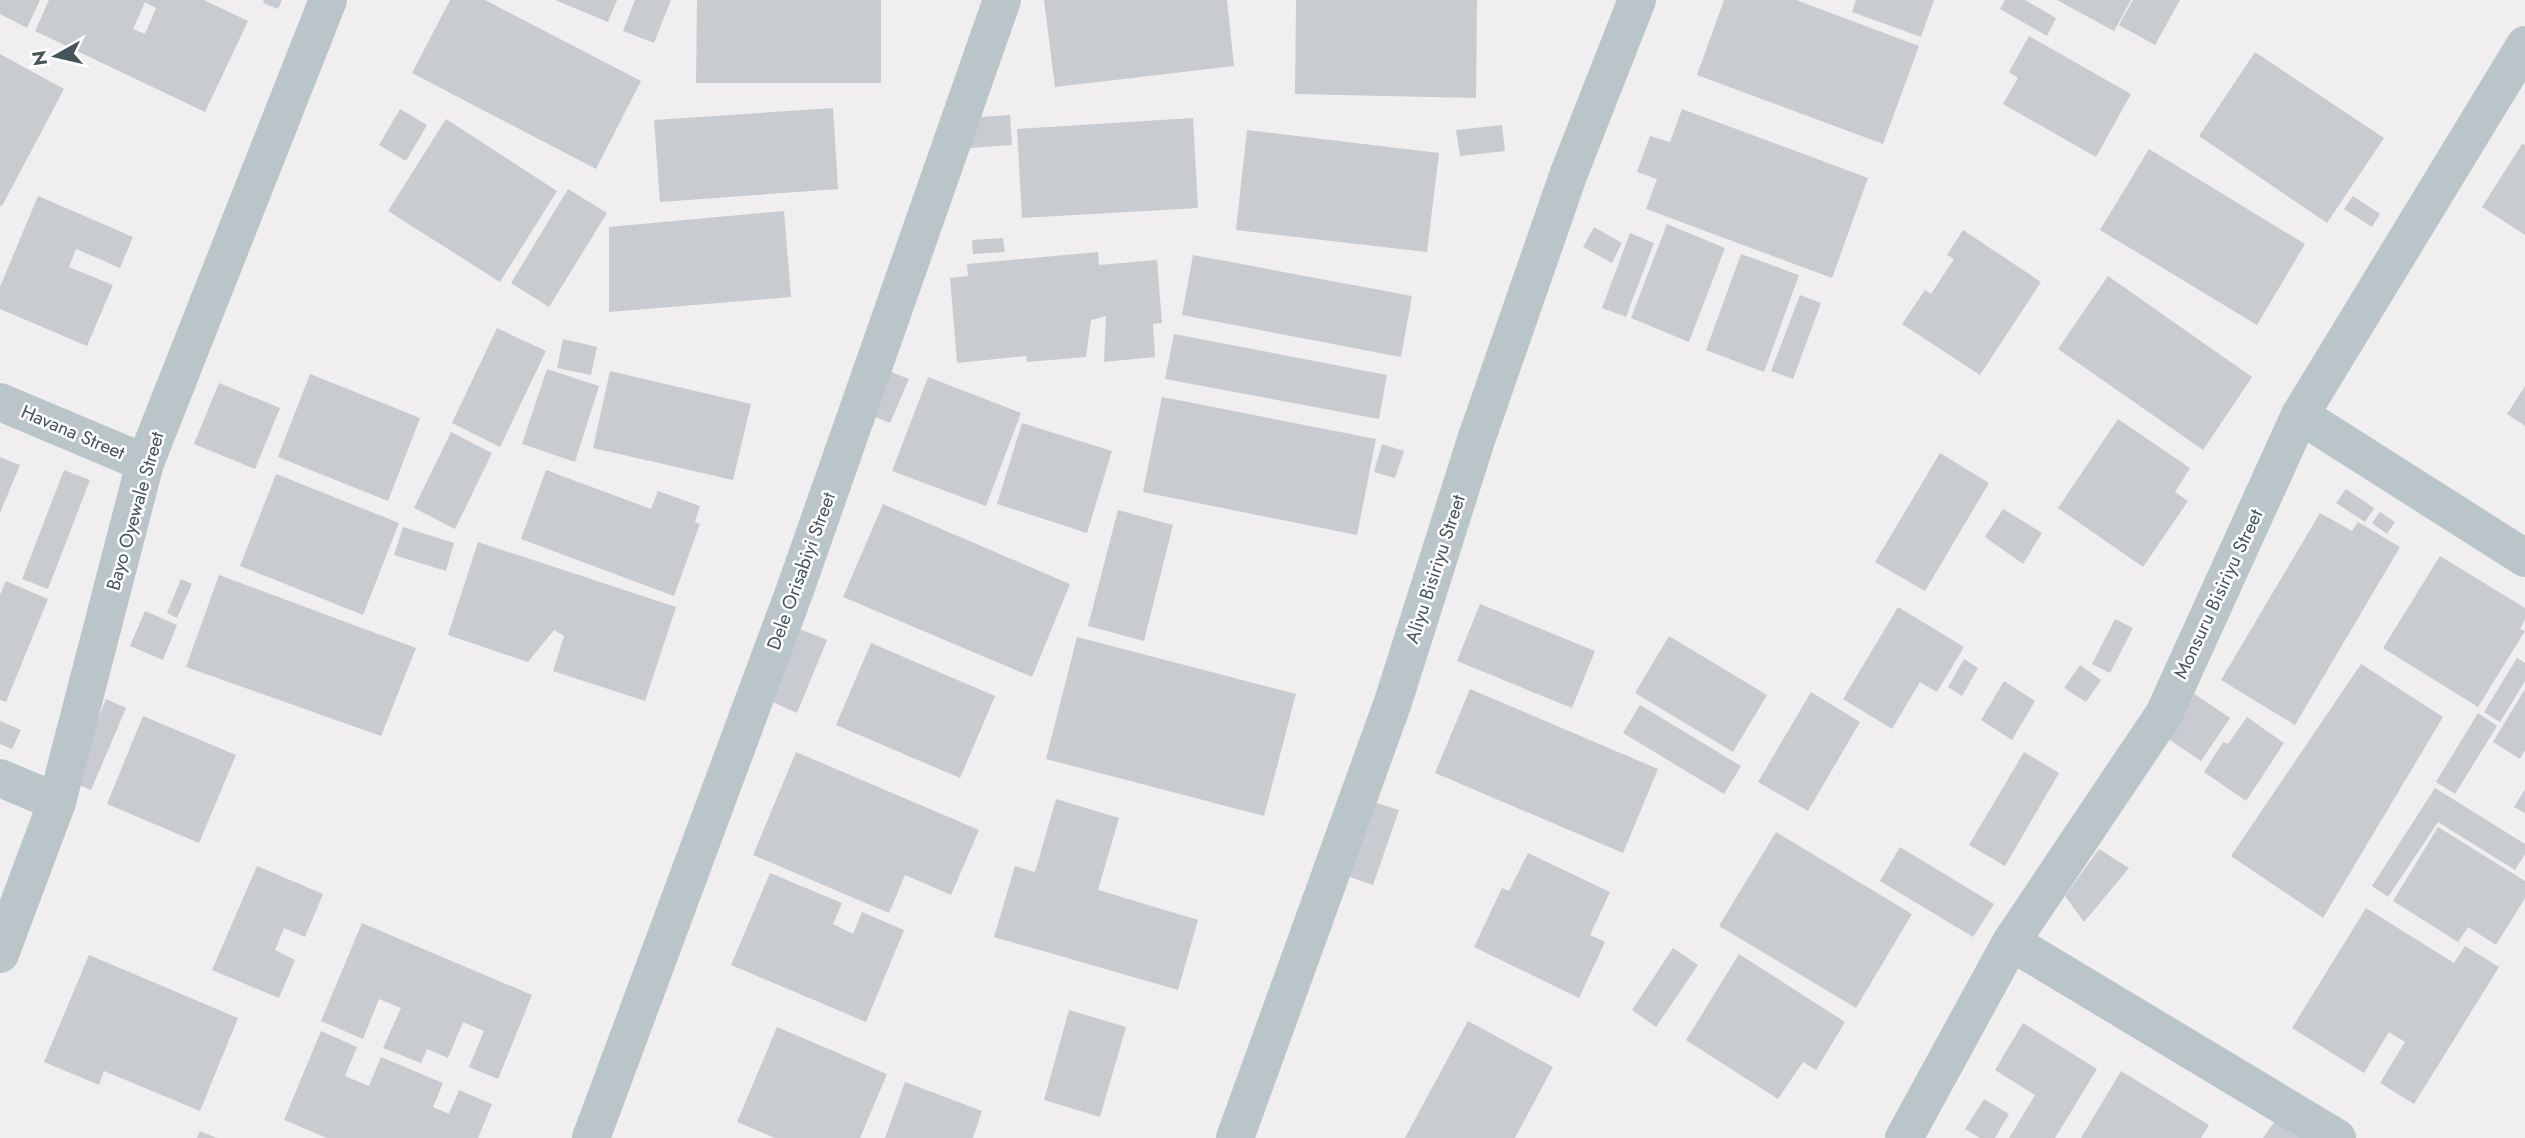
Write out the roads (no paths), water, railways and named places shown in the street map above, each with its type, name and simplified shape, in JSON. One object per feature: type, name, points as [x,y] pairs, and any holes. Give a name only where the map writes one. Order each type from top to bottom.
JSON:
[{"type":"street","name":"Bayo Oyewale Street","points":[[0,954],[57,802],[145,463],[328,0]]},
{"type":"street","name":"Dele Orisabiyi Street","points":[[591,1138],[795,590],[1002,0]]},
{"type":"street","name":"Aliyu Bisiriyu Street","points":[[1235,1138],[1393,702],[1476,440],[1569,173],[1637,0]]},
{"type":"street","name":"Monsuru Bisiriyu Street","points":[[1904,1138],[2011,942],[2164,714],[2300,415],[2525,46]]},
{"type":"street","name":"Havana Street","points":[[0,402],[145,463]]},
{"type":"street","points":[[2300,415],[2525,558]]},
{"type":"street","points":[[0,778],[57,802]]},
{"type":"street","points":[[2011,942],[2337,1138]]}]
